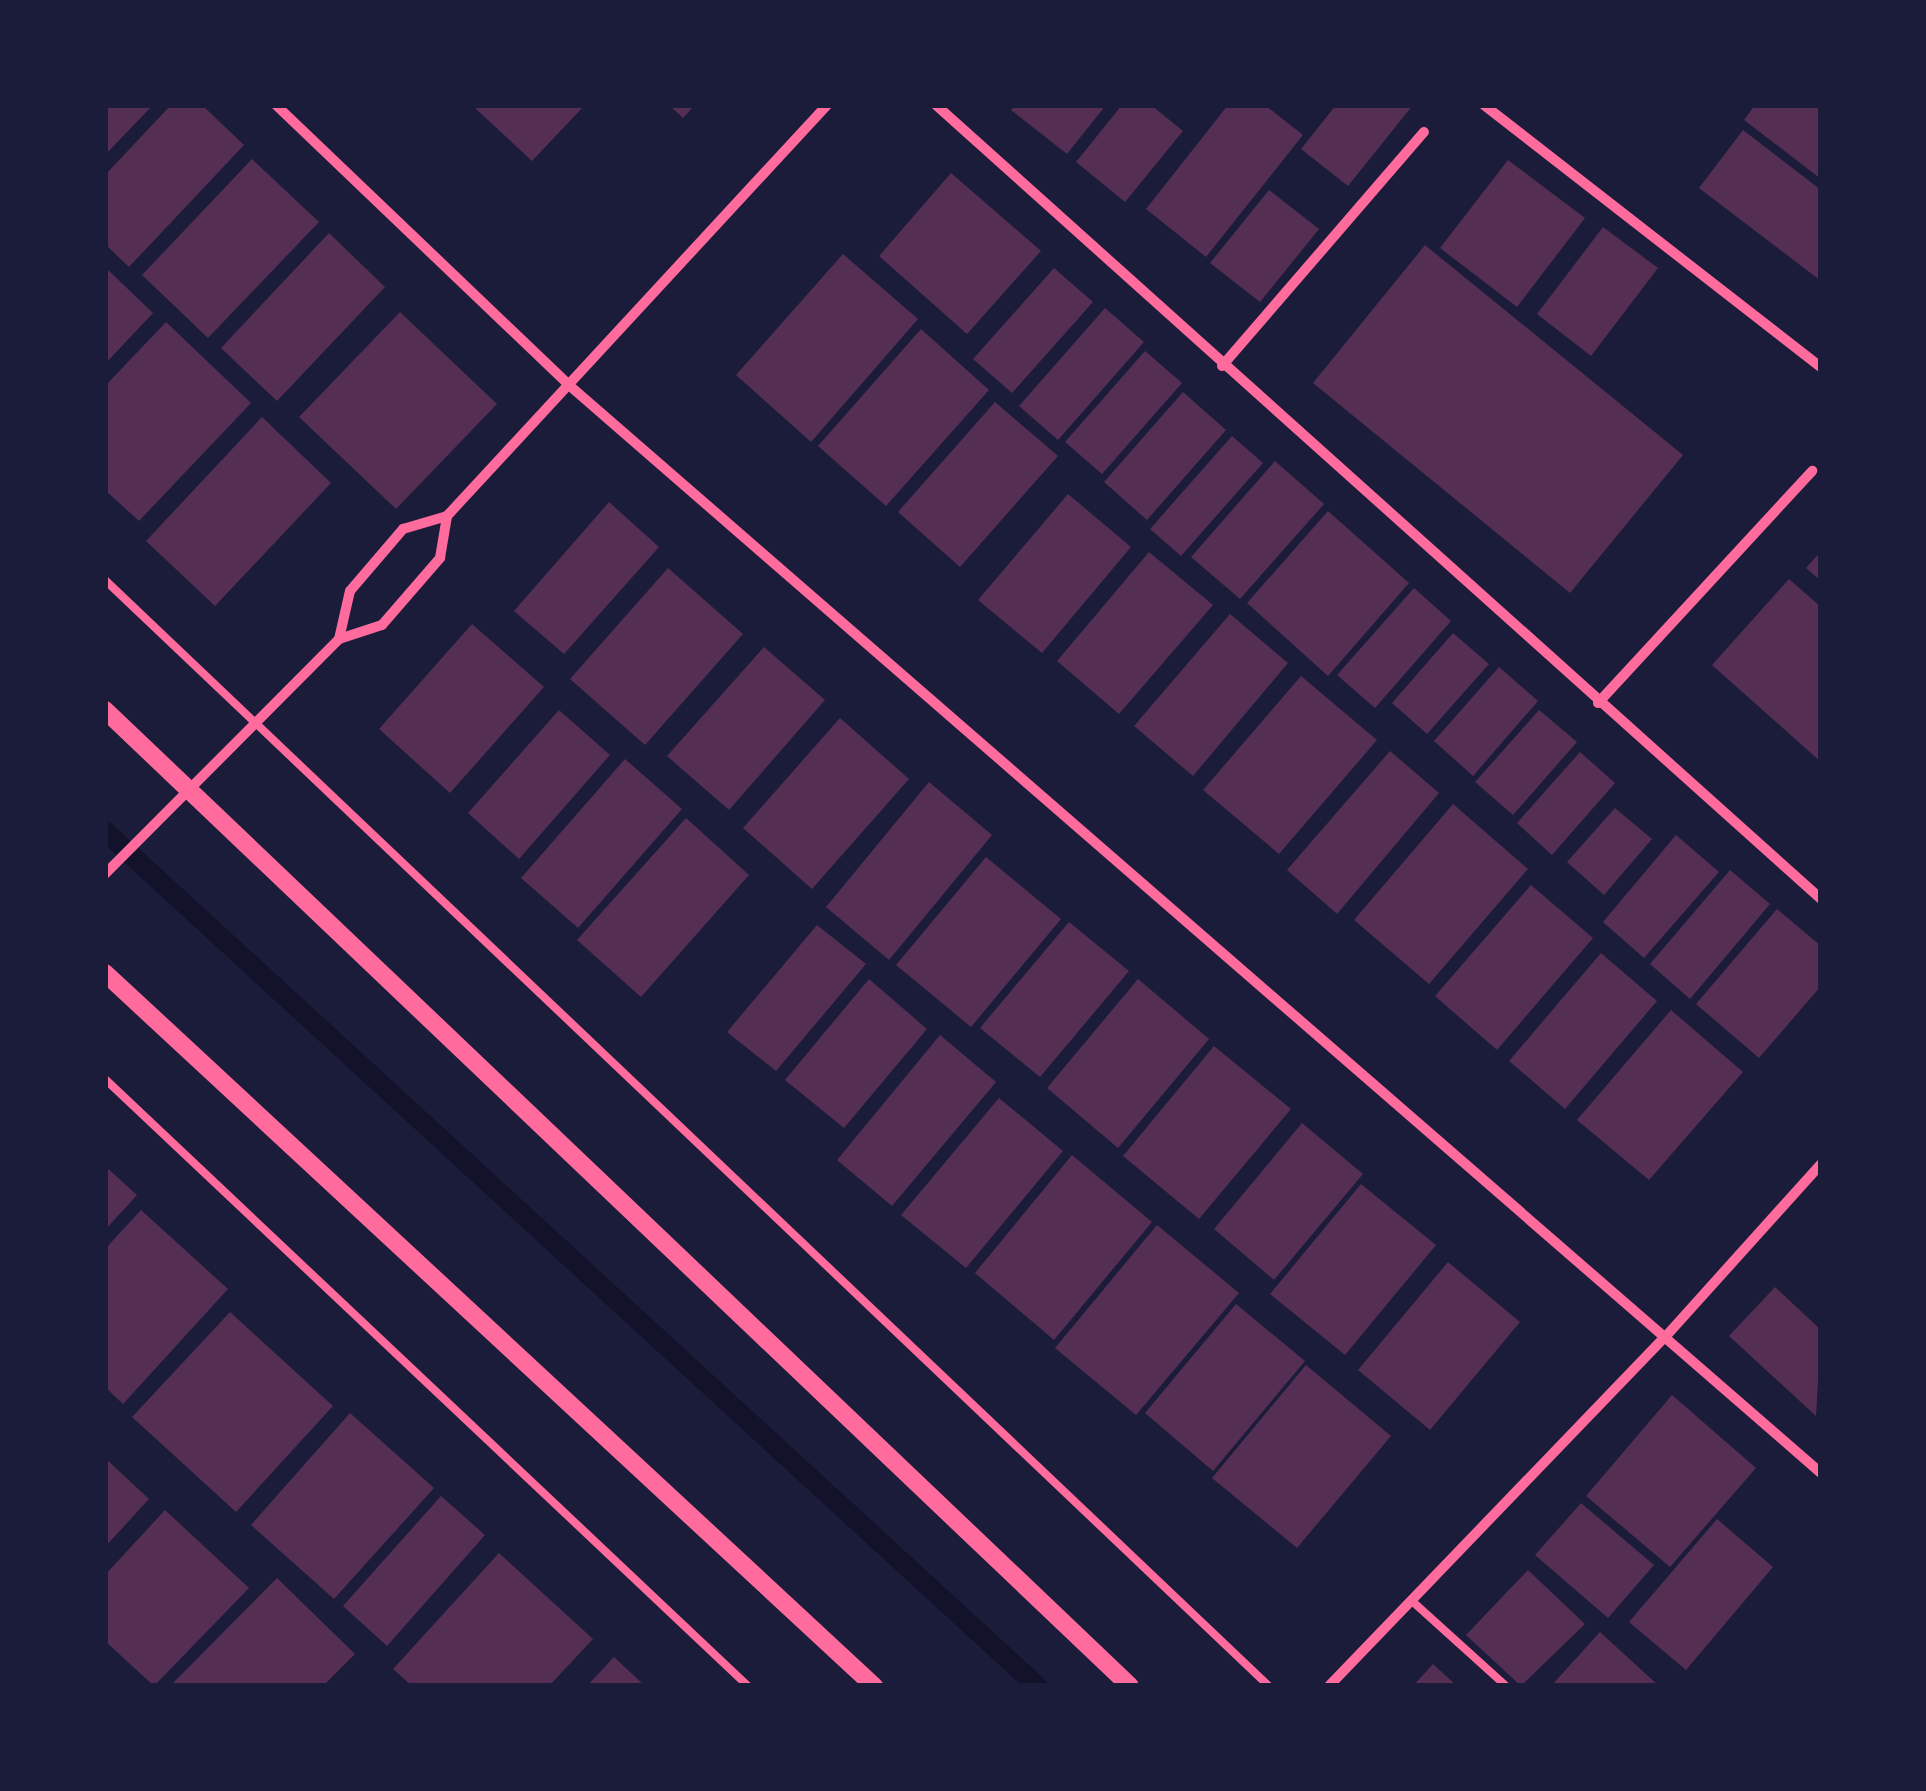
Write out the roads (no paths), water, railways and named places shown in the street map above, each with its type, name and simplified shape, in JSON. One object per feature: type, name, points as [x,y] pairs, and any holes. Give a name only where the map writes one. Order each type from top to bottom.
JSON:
[{"type":"street","points":[[276,105],[570,386],[1668,1335],[1821,1473]]},
{"type":"street","points":[[338,639],[350,591],[403,529],[447,516],[826,105]]},
{"type":"street","points":[[936,105],[1222,366],[1821,899]]},
{"type":"street","points":[[1484,105],[1821,367]]},
{"type":"street","points":[[1222,366],[1424,132]]},
{"type":"street","points":[[1598,703],[1812,470]]},
{"type":"street","points":[[105,874],[338,639],[382,625],[440,558],[447,516]]},
{"type":"street","points":[[105,710],[1130,1686]]},
{"type":"street","points":[[105,973],[874,1686]]},
{"type":"street","points":[[1329,1686],[1668,1335],[1821,1164]]},
{"type":"lane","points":[[105,580],[1269,1686]]},
{"type":"lane","points":[[105,1079],[748,1686]]},
{"type":"lane","points":[[1412,1601],[1506,1686]]},
{"type":"waterway","points":[[105,831],[1037,1686]]}]
